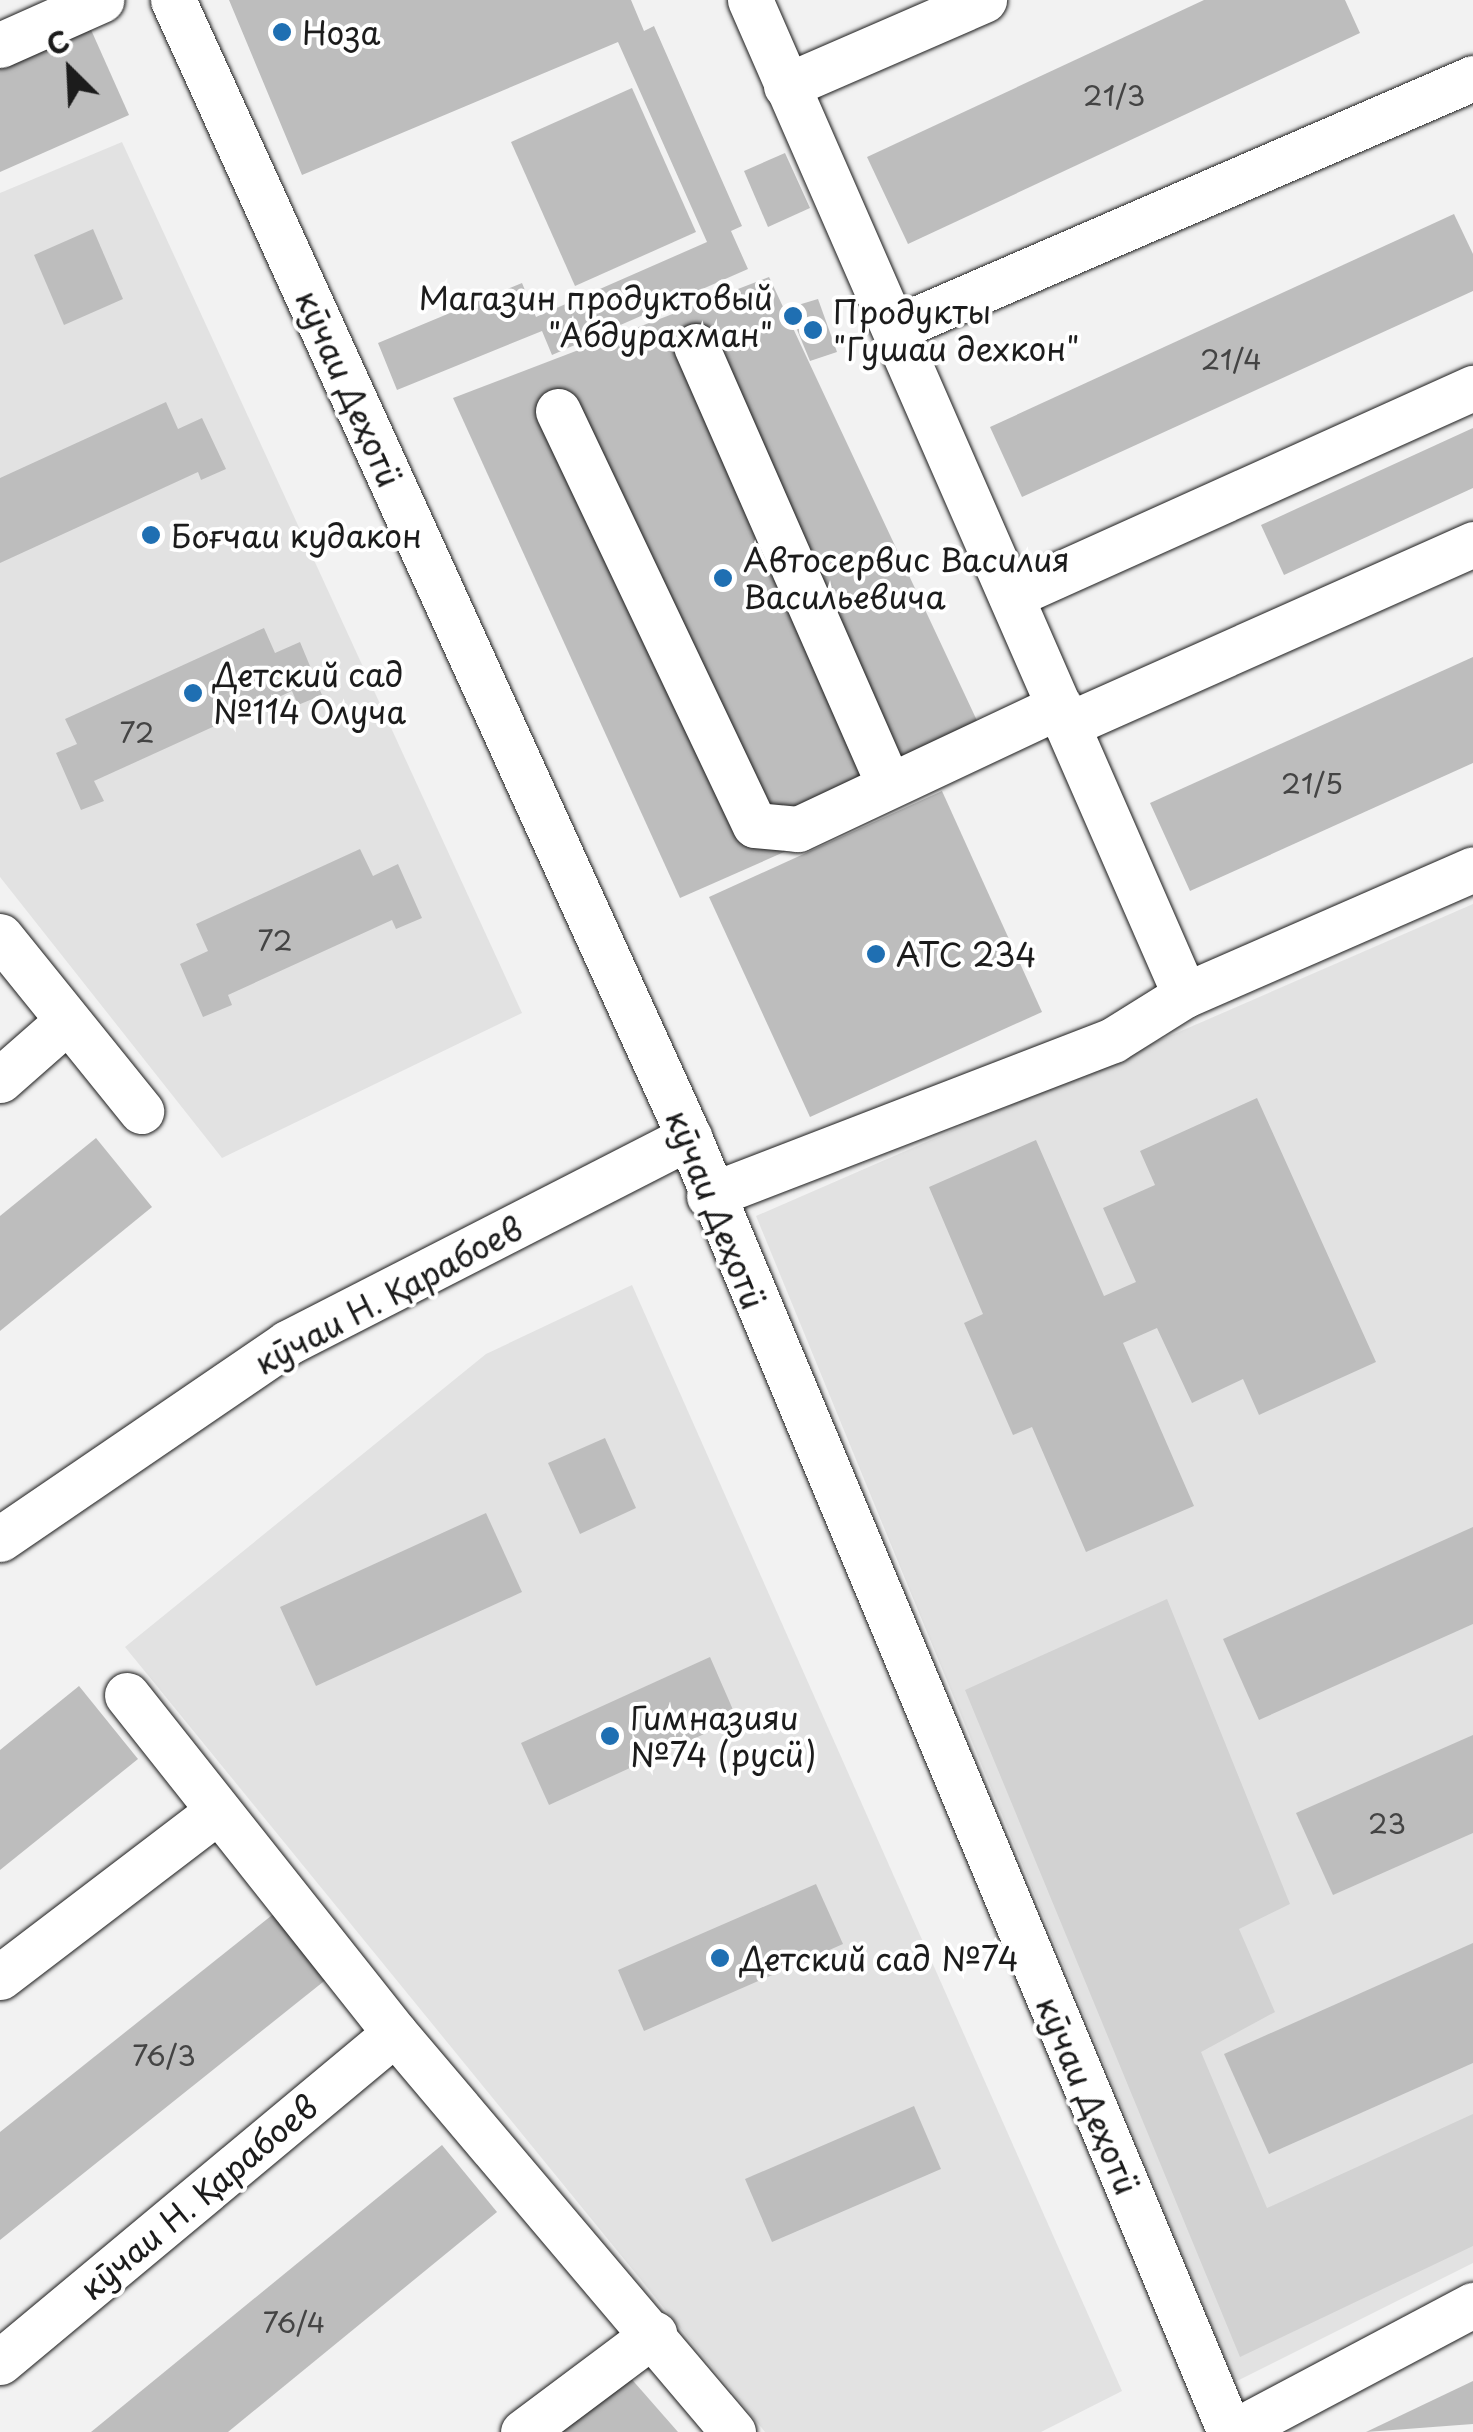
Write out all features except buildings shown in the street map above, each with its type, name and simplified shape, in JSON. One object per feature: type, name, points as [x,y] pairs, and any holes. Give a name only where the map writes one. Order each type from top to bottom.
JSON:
[{"type":"lane","points":[[0,45],[100,0]]},
{"type":"lane","name":"кӯчаи Деҳотӣ","points":[[172,0],[689,1137],[709,1196],[1231,2432]]},
{"type":"lane","points":[[750,0],[898,327],[1184,994]]},
{"type":"lane","points":[[786,86],[984,0]]},
{"type":"lane","points":[[898,327],[1473,78]]},
{"type":"lane","points":[[696,346],[889,786]]},
{"type":"lane","points":[[1011,596],[1473,388]]},
{"type":"lane","points":[[558,412],[755,824],[798,829],[889,786],[1473,544]]},
{"type":"lane","points":[[709,1196],[1113,1040],[1184,994],[1473,869]]},
{"type":"lane","points":[[0,936],[141,1111]]},
{"type":"lane","points":[[0,1080],[66,1022]]},
{"type":"lane","name":"кӯчаи Н. Қарабоев","points":[[0,1540],[287,1343],[689,1137]]},
{"type":"lane","points":[[127,1696],[395,2033],[654,2334],[733,2432]]},
{"type":"lane","points":[[0,1977],[218,1810]]},
{"type":"lane","name":"кӯчаи Н. Қарабоев","points":[[0,2362],[395,2033]]},
{"type":"lane","points":[[1231,2432],[1473,2305]]},
{"type":"lane","points":[[523,2432],[654,2334]]},
{"type":"shaded area","name":"Боғчаи кудакон","points":[[122,142],[522,1013],[222,1158],[0,877],[0,193]]},
{"type":"shaded area","points":[[1473,904],[1473,2263],[1235,2382],[756,1216]]},
{"type":"shaded area","points":[[632,1285],[1122,2391],[1041,2432],[765,2432],[125,1647],[486,1354]]},
{"type":"shaded area","points":[[1167,1599],[1290,1904],[1239,1929],[1275,2012],[1201,2052],[1267,2208],[1473,2114],[1473,2246],[1240,2357],[965,1690]]},
{"type":"place","name":"Ноза","points":[[282,32]]},
{"type":"place","name":"Магазин продуктовый \"Абдурахман\"","points":[[793,316]]},
{"type":"place","name":"Продукты \"Гушаи дехкон\"","points":[[813,330]]},
{"type":"place","name":"Боғчаи кудакон","points":[[151,535]]},
{"type":"place","name":"Автосервис Василия Васильевича","points":[[723,578]]},
{"type":"place","name":"Детский сад №114 Олуча","points":[[193,693]]},
{"type":"place","name":"АТС 234","points":[[876,954]]},
{"type":"place","name":"Гимназияи №74 (русӣ)","points":[[610,1736]]},
{"type":"place","name":"Детский сад №74","points":[[720,1958]]}]
